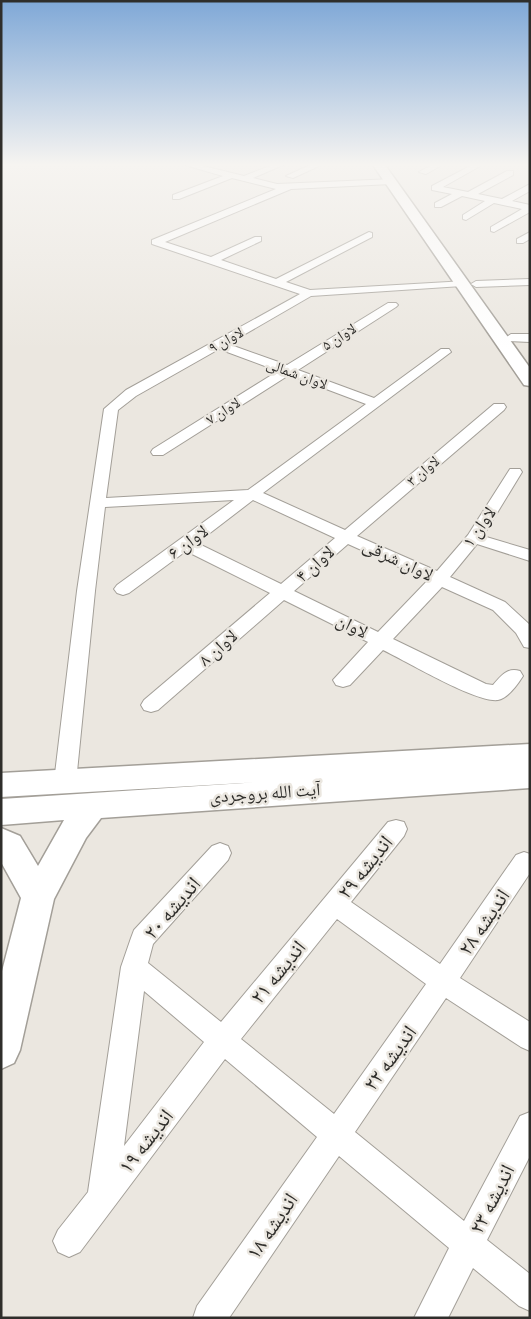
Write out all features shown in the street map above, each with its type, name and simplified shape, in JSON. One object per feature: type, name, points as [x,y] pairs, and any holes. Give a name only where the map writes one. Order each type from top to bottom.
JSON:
[{"type":"main road","points":[[428,227],[469,284],[530,363]]},
{"type":"main road","points":[[469,284],[530,382]]},
{"type":"main road","name":"آیت الله بروجردی","points":[[1,785],[527,758]]},
{"type":"main road","name":"آیت الله بروجردی","points":[[1,812],[93,805],[527,758]]},
{"type":"main road","points":[[1,1050],[38,897],[75,830],[93,805]]},
{"type":"main road","points":[[1,841],[9,846],[38,897]]},
{"type":"street","points":[[193,227],[156,242],[309,293],[526,282],[530,292]]},
{"type":"street","points":[[494,229],[498,227]]},
{"type":"street","points":[[278,282],[369,235]]},
{"type":"street","points":[[525,242],[530,235]]},
{"type":"street","points":[[213,260],[258,239]]},
{"type":"street","name":"لاوان ۹","points":[[65,782],[97,503],[112,409],[143,386],[309,293]]},
{"type":"street","name":"لاوان ۵","points":[[287,370],[392,305]]},
{"type":"street","points":[[512,338],[530,338]]},
{"type":"street","name":"لاوان شمالی","points":[[218,344],[376,403]]},
{"type":"street","points":[[252,494],[445,352]]},
{"type":"street","name":"لاوان ۷","points":[[158,452],[287,370]]},
{"type":"street","name":"لاوان ۳","points":[[347,536],[499,407]]},
{"type":"street","name":"لاوان ۱","points":[[439,579],[474,538],[515,472]]},
{"type":"street","name":"لاوان شرقی","points":[[97,503],[252,494],[499,606],[523,629],[530,642]]},
{"type":"street","name":"لاوان ۶","points":[[123,589],[252,494]]},
{"type":"street","name":"لاوان ۴","points":[[284,592],[347,536]]},
{"type":"street","points":[[474,538],[530,556]]},
{"type":"street","name":"لاوان","points":[[186,544],[482,691],[497,693],[513,676]]},
{"type":"street","points":[[343,680],[439,579]]},
{"type":"street","name":"لاوان ۸","points":[[152,705],[284,592]]},
{"type":"street","name":"اندیشه ۲۹","points":[[334,904],[396,830]]},
{"type":"street","name":"اندیشه ۲۰","points":[[101,1198],[134,968],[143,938],[220,853]]},
{"type":"street","name":"اندیشه ۲۸","points":[[444,982],[524,862]]},
{"type":"street","points":[[334,904],[444,982],[530,1038]]},
{"type":"street","name":"اندیشه ۲۱","points":[[223,1040],[334,904]]},
{"type":"street","points":[[134,968],[530,1295]]},
{"type":"street","name":"اندیشه ۲۲","points":[[335,1134],[444,982]]},
{"type":"street","name":"اندیشه ۱۹","points":[[69,1241],[223,1040]]},
{"type":"street","name":"اندیشه ۲۳","points":[[430,1318],[530,1126]]},
{"type":"street","name":"اندیشه ۱۸","points":[[209,1318],[335,1134]]}]
